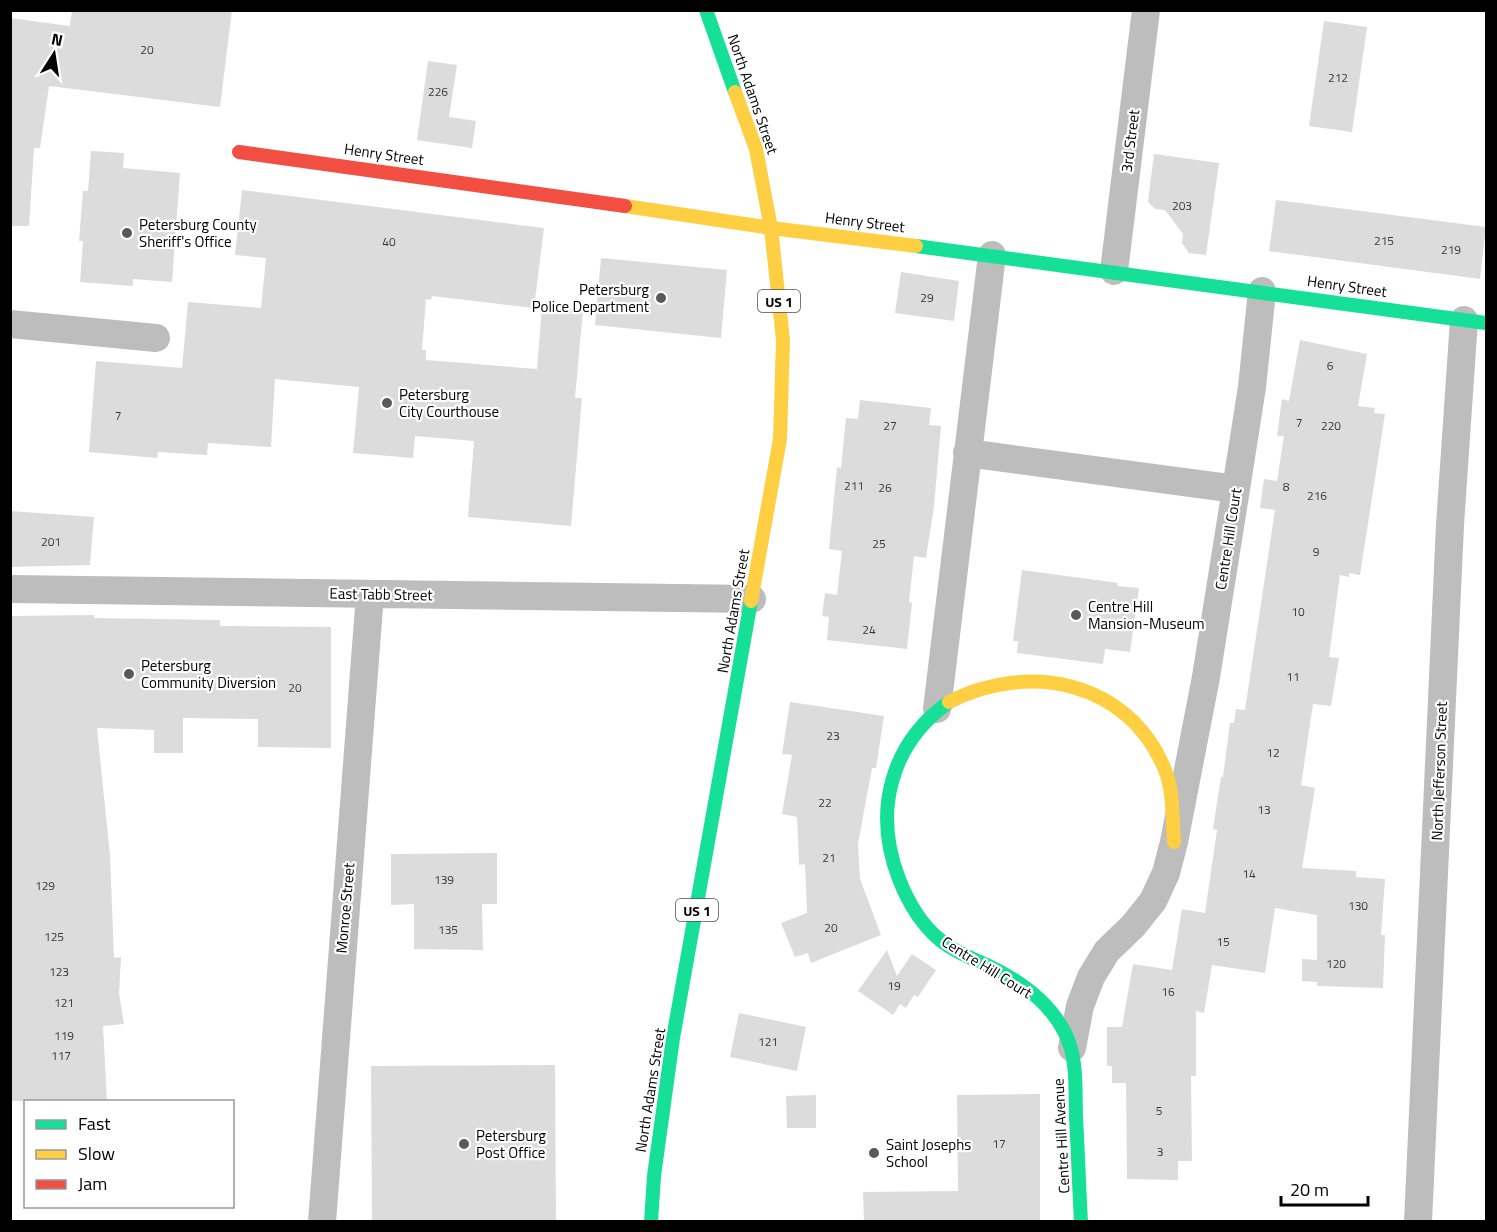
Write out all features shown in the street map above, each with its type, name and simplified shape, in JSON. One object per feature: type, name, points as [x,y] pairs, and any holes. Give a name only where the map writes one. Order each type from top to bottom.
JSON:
[{"type":"street","name":"North Adams Street","points":[[651,1221],[654,1176],[674,1038],[780,439],[783,340],[771,228],[756,149],[706,10]]},
{"type":"street","name":"3rd Street","points":[[1114,271],[1146,10]]},
{"type":"street","name":"Henry Street","points":[[239,152],[531,191],[771,228],[1114,271],[1475,321]]},
{"type":"street","points":[[937,709],[992,255]]},
{"type":"street","name":"Centre Hill Court","points":[[1072,1048],[1080,1006],[1090,977],[1107,951],[1133,926],[1153,901],[1167,873],[1206,677],[1252,387],[1262,291]]},
{"type":"street","name":"North Jefferson Street","points":[[1418,1221],[1449,537],[1475,321]]},
{"type":"street","points":[[10,324],[156,338]]},
{"type":"street","points":[[967,453],[1236,489]]},
{"type":"street","name":"East Tabb Street","points":[[10,589],[752,599]]},
{"type":"street","name":"Monroe Street","points":[[322,1221],[370,594]]},
{"type":"street","name":"Centre Hill Court","points":[[1072,1048],[1057,1017],[1030,991],[1005,974],[940,940],[920,918],[901,886],[890,855],[886,823],[890,791],[901,756],[916,731],[937,709],[978,688],[1017,681],[1067,684],[1077,687],[1107,700],[1132,720],[1152,744],[1166,773],[1174,842]]},
{"type":"street","name":"Centre Hill Avenue","points":[[1072,1048],[1081,1221]]},
{"type":"building","points":[[72,10],[232,10],[220,107],[49,86],[40,148],[34,148],[29,226],[10,226],[10,18],[70,26]]},
{"type":"building","points":[[1324,21],[1367,27],[1352,132],[1309,126]]},
{"type":"building","points":[[428,61],[457,65],[449,117],[476,121],[472,148],[417,140]]},
{"type":"building","points":[[91,151],[124,153],[123,168],[180,173],[172,282],[133,279],[133,286],[80,282],[83,241],[79,241],[83,191],[88,191]]},
{"type":"building","points":[[1154,154],[1219,163],[1206,255],[1189,253],[1182,243],[1183,234],[1165,210],[1155,209],[1148,202]]},
{"type":"building","points":[[242,190],[544,228],[534,308],[432,296],[431,300],[426,299],[422,350],[426,350],[426,360],[537,369],[542,306],[583,310],[575,398],[582,398],[571,526],[468,517],[474,441],[415,436],[413,458],[353,453],[359,387],[275,379],[271,447],[208,443],[207,455],[158,452],[157,458],[89,452],[96,361],[182,368],[188,302],[261,308],[266,258],[235,255]]},
{"type":"building","points":[[1276,200],[1486,227],[1480,279],[1269,251]]},
{"type":"building","name":"Petersburg Police Department","points":[[601,258],[727,270],[721,338],[595,325]]},
{"type":"building","points":[[901,272],[959,281],[954,321],[895,313]]},
{"type":"building","points":[[1300,340],[1367,354],[1358,406],[1375,408],[1374,413],[1385,414],[1360,575],[1349,573],[1349,577],[1340,575],[1329,657],[1339,658],[1331,706],[1313,704],[1301,785],[1315,788],[1302,868],[1356,871],[1356,877],[1385,879],[1381,935],[1385,935],[1383,988],[1317,986],[1317,982],[1302,981],[1302,959],[1317,960],[1317,915],[1275,908],[1265,973],[1212,965],[1204,1013],[1196,1011],[1196,1076],[1191,1076],[1192,1161],[1178,1161],[1178,1180],[1127,1179],[1126,1083],[1112,1083],[1112,1066],[1107,1066],[1107,1027],[1122,1027],[1133,964],[1172,970],[1182,909],[1205,913],[1217,830],[1213,829],[1230,723],[1234,723],[1236,709],[1245,710],[1275,510],[1260,508],[1264,479],[1277,481],[1284,436],[1277,436],[1282,399],[1289,401]]},
{"type":"building","points":[[860,400],[931,408],[929,425],[941,426],[934,506],[926,558],[914,556],[907,649],[827,640],[829,617],[822,616],[825,593],[837,595],[842,551],[829,549],[837,467],[841,468],[846,418],[858,419]]},
{"type":"building","points":[[10,511],[94,517],[90,565],[10,567]]},
{"type":"building","name":"Centre Hill Mansion-Museum","points":[[1022,570],[1139,588],[1130,652],[1105,649],[1103,664],[1017,653],[1018,641],[1013,641]]},
{"type":"building","points":[[94,615],[94,618],[220,620],[220,626],[331,627],[331,748],[258,747],[258,719],[183,718],[183,753],[154,753],[154,730],[97,728],[110,855],[114,958],[121,957],[119,994],[124,1024],[103,1026],[107,1100],[10,1101],[10,616]]},
{"type":"building","points":[[790,702],[884,716],[876,768],[872,768],[858,844],[860,879],[881,935],[811,963],[808,953],[795,957],[781,923],[807,913],[805,864],[799,865],[797,817],[782,814],[792,755],[782,754]]},
{"type":"building","points":[[497,853],[497,904],[482,904],[483,950],[414,949],[414,904],[391,905],[391,854]]},
{"type":"building","points":[[887,950],[897,976],[912,954],[936,970],[918,997],[914,995],[906,1008],[900,1004],[893,1015],[858,991]]},
{"type":"building","points":[[739,1013],[806,1027],[797,1071],[730,1057]]},
{"type":"building","name":"Petersburg Post Office","points":[[555,1065],[556,1221],[372,1221],[371,1066]]},
{"type":"building","points":[[1040,1094],[1040,1221],[864,1221],[863,1192],[958,1191],[957,1095]]},
{"type":"building","points":[[816,1095],[816,1128],[787,1128],[786,1096]]},
{"type":"traffic: fast","points":[[706,10],[735,92]]},
{"type":"traffic: fast","points":[[916,246],[1486,323]]},
{"type":"traffic: fast","points":[[651,1222],[654,1176],[673,1038],[751,601]]},
{"type":"traffic: fast","points":[[949,702],[929,719],[913,738],[900,759],[892,781],[888,805],[891,854],[907,896],[932,933],[956,951],[999,971],[1022,985],[1051,1011],[1065,1033],[1072,1053],[1075,1074],[1081,1222]]},
{"type":"traffic: slow","points":[[735,92],[756,149],[771,228],[783,340],[780,439],[751,601]]},
{"type":"traffic: slow","points":[[625,206],[771,228],[916,246]]},
{"type":"traffic: slow","points":[[949,702],[980,690],[1011,683],[1043,682],[1074,687],[1102,699],[1127,716],[1149,740],[1165,770],[1171,796],[1174,842]]},
{"type":"traffic: jam","points":[[239,152],[625,206]]},
{"type":"place","name":"Petersburg County Sheriff's Office","points":[[127,233]]},
{"type":"place","name":"Petersburg Police Department","points":[[661,298]]},
{"type":"place","name":"Petersburg City Courthouse","points":[[387,403]]},
{"type":"place","name":"Centre Hill Mansion-Museum","points":[[1076,615]]},
{"type":"place","name":"Petersburg Community Diversion","points":[[129,674]]},
{"type":"place","name":"Petersburg Post Office","points":[[464,1144]]},
{"type":"place","name":"Saint Josephs School","points":[[874,1153]]}]
